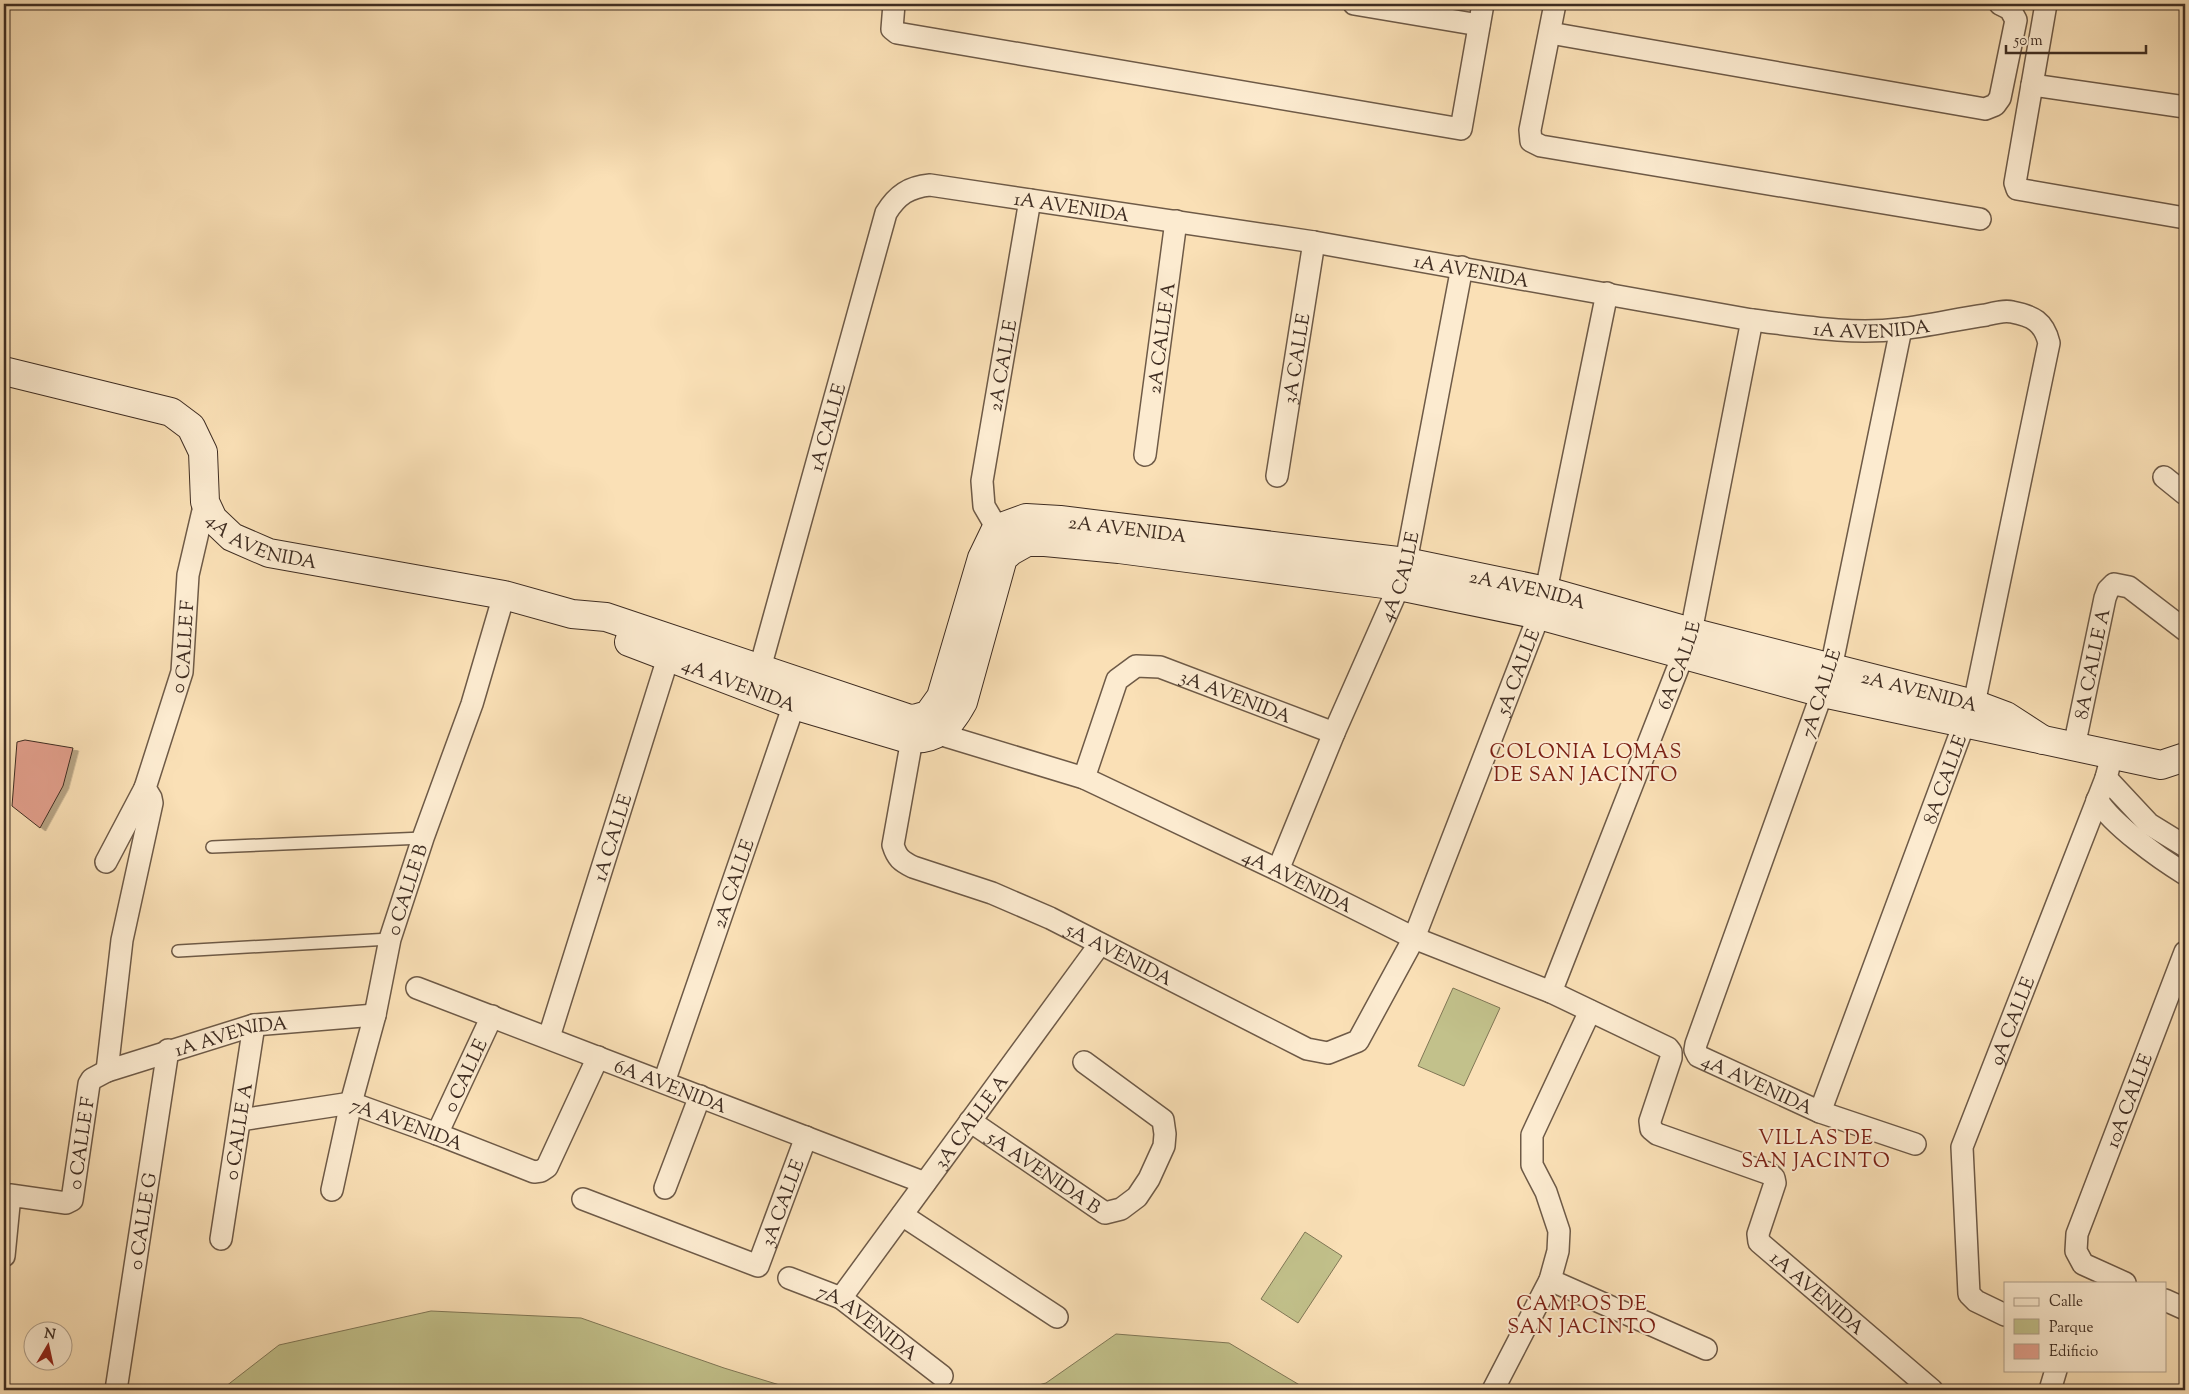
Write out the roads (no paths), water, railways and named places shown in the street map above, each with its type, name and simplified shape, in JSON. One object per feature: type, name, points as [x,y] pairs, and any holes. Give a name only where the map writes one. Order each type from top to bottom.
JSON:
[{"type":"street","points":[[894,4],[892,30],[897,34],[1461,129],[1483,4]]},
{"type":"street","points":[[1354,4],[1479,24]]},
{"type":"street","points":[[1555,4],[1530,130],[1531,141],[1541,146],[1980,219]]},
{"type":"street","points":[[1550,33],[1985,109],[1995,105],[2000,98],[2016,20],[2010,9],[2000,4]]},
{"type":"street","points":[[2046,4],[2015,183],[2017,189],[2185,218]]},
{"type":"street","points":[[2032,85],[2185,107]]},
{"type":"street","name":"1A AVENIDA","points":[[903,192],[916,186],[930,185],[1176,221],[1462,267],[1752,320],[1870,332],[1901,329],[2010,311],[2029,315],[2039,321]]},
{"type":"street","name":"1A CALLE","points":[[760,668],[886,213],[893,201],[903,192]]},
{"type":"street","name":"2A CALLE","points":[[1004,540],[984,506],[982,481],[1030,200]]},
{"type":"street","name":"2A CALLE A","points":[[1145,455],[1176,221]]},
{"type":"street","name":"3A CALLE","points":[[1277,476],[1314,242]]},
{"type":"street","name":"4A CALLE","points":[[1278,870],[1334,733],[1403,574],[1462,267]]},
{"type":"street","name":"5A CALLE","points":[[1342,1049],[1358,1041],[1414,938],[1543,603],[1607,293]]},
{"type":"street","name":"6A CALLE","points":[[1551,992],[1687,644],[1752,320]]},
{"type":"street","name":"8A CALLE","points":[[1820,1112],[1969,714],[2049,343],[2046,331],[2039,321]]},
{"type":"street","name":"7A CALLE","points":[[1696,1044],[1827,680],[1901,329]]},
{"type":"street","name":"4A AVENIDA","points":[[4,371],[170,412],[191,427],[202,452],[205,502],[214,519],[232,537],[269,553],[504,595],[572,614],[606,617],[670,648],[798,695],[920,725],[1084,778],[1278,870],[1414,938],[1551,992],[1668,1048],[1671,1052],[1671,1058],[1650,1122],[1651,1129],[1657,1134],[1770,1174]]},
{"type":"street","points":[[2164,477],[2185,494]]},
{"type":"street","name":"0 CALLE F","points":[[106,862],[145,788],[182,672],[188,575],[205,502]]},
{"type":"street","points":[[920,725],[952,722],[963,702],[1003,558],[1004,540]]},
{"type":"street","name":"2A AVENIDA","points":[[1004,540],[1403,574],[1543,603],[1687,644],[1969,714],[2006,716],[2043,740],[2074,747],[2109,767],[2173,761]]},
{"type":"street","name":"8A CALLE A","points":[[2074,747],[2108,590],[2114,584],[2129,587],[2185,630]]},
{"type":"street","name":"0 CALLE B","points":[[332,1190],[351,1104],[375,1015],[390,939],[423,838],[472,704],[504,595]]},
{"type":"street","name":"1A CALLE","points":[[549,1038],[670,648]]},
{"type":"street","name":"4A AVENIDA","points":[[670,648],[760,668],[798,695]]},
{"type":"street","name":"3A AVENIDA","points":[[1084,778],[1117,680],[1136,666],[1160,667],[1334,733]]},
{"type":"street","name":"2A CALLE","points":[[664,1082],[798,695]]},
{"type":"street","name":"5A AVENIDA","points":[[920,725],[893,845],[896,856],[900,861],[992,893],[1050,918],[1307,1049],[1328,1053],[1342,1049]]},
{"type":"street","points":[[2109,767],[2149,824],[2185,846]]},
{"type":"street","name":"9A CALLE","points":[[2004,1315],[1976,1301],[1969,1294],[1962,1147],[2109,767]]},
{"type":"street","name":"0 CALLE F","points":[[4,1256],[10,1194],[66,1203],[72,1200],[89,1084],[100,1075],[122,940],[152,803],[145,788]]},
{"type":"street","points":[[2097,800],[2103,810],[2168,864],[2185,874]]},
{"type":"street","name":"3A CALLE A","points":[[841,1298],[1100,944]]},
{"type":"street","name":"10A CALLE","points":[[2124,1282],[2084,1264],[2076,1251],[2077,1234],[2185,952]]},
{"type":"street","name":"6A AVENIDA","points":[[417,988],[925,1183]]},
{"type":"street","points":[[1493,1390],[1550,1280],[1558,1251],[1559,1231],[1546,1192],[1532,1165],[1532,1135],[1590,1010]]},
{"type":"street","name":"1A AVENIDA","points":[[100,1075],[168,1050],[254,1025],[375,1015]]},
{"type":"street","name":"0 CALLE","points":[[437,1134],[492,1016]]},
{"type":"street","name":"0 CALLE A","points":[[222,1239],[254,1025]]},
{"type":"street","name":"4A AVENIDA","points":[[1696,1044],[1698,1056],[1820,1112],[1915,1144]]},
{"type":"street","name":"0 CALLE G","points":[[116,1390],[168,1050]]},
{"type":"street","name":"7A AVENIDA","points":[[240,1120],[351,1104],[437,1134],[534,1172],[541,1171],[547,1167],[598,1056]]},
{"type":"street","name":"5A AVENIDA B","points":[[970,1121],[1106,1213],[1121,1209],[1137,1197],[1149,1179],[1160,1157],[1166,1134],[1162,1120],[1084,1062]]},
{"type":"street","points":[[665,1188],[700,1096]]},
{"type":"street","name":"3A CALLE","points":[[583,1199],[756,1266],[760,1264],[806,1138]]},
{"type":"street","name":"1A AVENIDA","points":[[1770,1174],[1775,1183],[1758,1234],[1759,1242],[1932,1390]]},
{"type":"street","points":[[902,1214],[1058,1318]]},
{"type":"street","name":"7A AVENIDA","points":[[789,1278],[841,1298],[942,1376]]},
{"type":"street","points":[[1550,1280],[1706,1348]]},
{"type":"street","points":[[2166,1300],[2185,1309]]},
{"type":"street","points":[[2050,1390],[2055,1372]]},
{"type":"lane","points":[[212,847],[423,838]]},
{"type":"lane","points":[[178,951],[390,939]]},
{"type":"district","name":"COLONIA LOMAS DE SAN JACINTO","points":[[1586,762]]},
{"type":"district","name":"VILLAS DE SAN JACINTO","points":[[1816,1148]]},
{"type":"district","name":"CAMPOS DE SAN JACINTO","points":[[1582,1314]]}]
